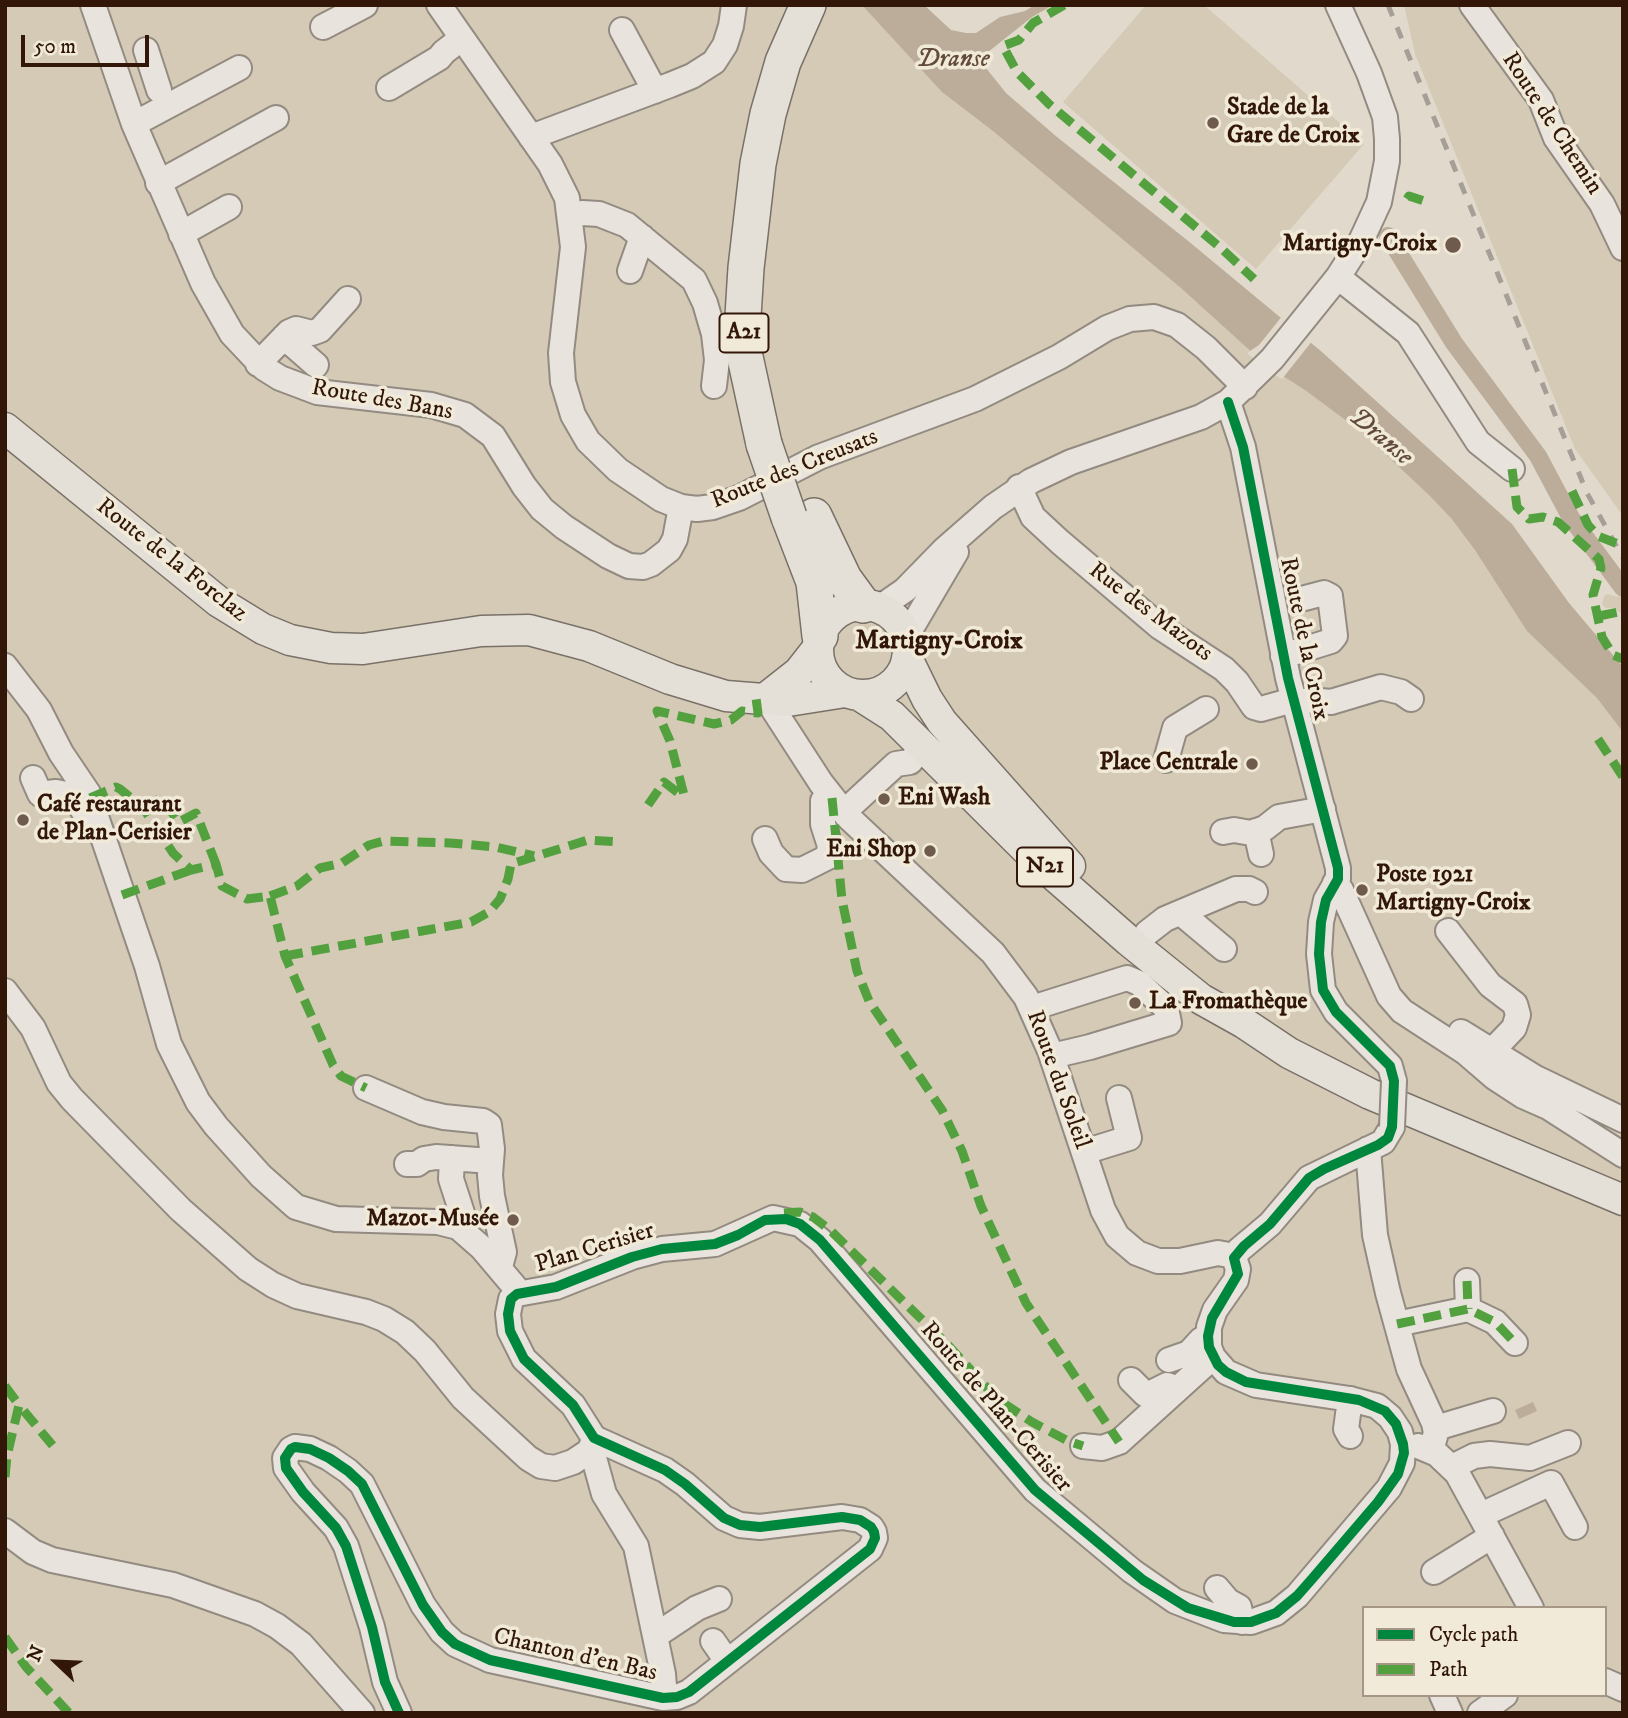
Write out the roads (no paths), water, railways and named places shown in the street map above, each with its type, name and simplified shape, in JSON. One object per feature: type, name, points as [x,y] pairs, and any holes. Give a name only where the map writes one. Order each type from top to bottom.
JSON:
[{"type":"highway","name":"A21","points":[[808,5],[783,62],[768,114],[751,221],[754,267],[771,374],[775,439],[799,511],[814,582],[819,642]]},
{"type":"highway","name":"A21","points":[[799,511],[837,568],[871,606]]},
{"type":"main road","name":"Route de la Forclaz","points":[[5,428],[219,602],[275,635],[324,647],[363,649],[481,631],[529,630],[589,646],[697,688],[737,697],[788,701],[852,693]]},
{"type":"main road","points":[[766,698],[799,672],[819,642],[828,621],[848,607],[871,606]]},
{"type":"main road","name":"N21","points":[[871,606],[896,619],[926,699],[942,722],[1132,942]]},
{"type":"main road","name":"N21","points":[[819,642],[823,672],[831,683],[892,716],[1031,855],[1132,942],[1220,995],[1244,1023],[1289,1053],[1370,1094],[1623,1200]]},
{"type":"main road","points":[[852,693],[877,693],[890,686],[901,675],[907,648]]},
{"type":"street","name":"Route des Bans","points":[[93,5],[134,124],[181,234],[223,321],[258,364],[271,373],[309,390],[431,405],[465,415],[493,436],[534,501],[555,521],[598,550],[629,566],[643,567],[651,564],[669,550],[675,539],[681,507]]},
{"type":"street","points":[[323,27],[365,5]]},
{"type":"street","name":"Route des Creusats","points":[[439,5],[557,176],[567,198],[573,247],[561,353],[564,382],[573,415],[589,441],[627,478],[652,494],[681,507],[713,507],[739,498],[819,457],[975,399],[1059,357],[1107,328],[1130,319],[1154,317],[1177,325],[1206,348],[1245,387]]},
{"type":"street","points":[[531,137],[692,76],[714,62],[725,45],[734,5]]},
{"type":"street","points":[[871,606],[905,590],[938,555],[1014,492],[1071,462],[1200,417],[1245,387],[1338,277],[1361,241],[1379,202],[1387,139],[1385,117],[1370,73],[1338,5]]},
{"type":"street","name":"Route de Chemin","points":[[1472,5],[1541,100],[1556,138],[1602,204],[1623,248]]},
{"type":"street","points":[[622,30],[655,91]]},
{"type":"street","points":[[389,88],[439,58],[462,37]]},
{"type":"street","points":[[146,50],[159,90]]},
{"type":"street","points":[[134,124],[239,68]]},
{"type":"street","points":[[158,183],[276,118]]},
{"type":"street","points":[[181,234],[229,207]]},
{"type":"street","points":[[571,216],[582,214],[612,218],[642,237],[694,280],[705,303],[713,334],[717,360],[714,386]]},
{"type":"street","points":[[630,271],[642,237]]},
{"type":"street","points":[[1338,277],[1408,333],[1478,442],[1513,469]]},
{"type":"street","points":[[258,364],[284,337],[296,329],[316,332],[348,299]]},
{"type":"street","points":[[284,337],[316,365]]},
{"type":"street","name":"Route de la Croix","points":[[1245,387],[1243,446],[1283,656],[1338,868],[1339,875],[1335,883],[1341,890],[1389,996],[1402,1011],[1465,1052],[1494,1077],[1523,1096],[1548,1107],[1623,1155]]},
{"type":"street","name":"Rue des Mazots","points":[[1014,492],[1033,517],[1060,542],[1160,627],[1224,668],[1254,707],[1261,709],[1294,702]]},
{"type":"street","points":[[907,648],[926,601],[973,525]]},
{"type":"street","points":[[1283,656],[1331,641],[1335,636],[1330,596],[1324,593],[1305,598]]},
{"type":"street","points":[[5,666],[39,710],[61,754],[88,793],[147,966],[169,1044],[198,1102],[216,1126],[273,1188],[298,1208],[335,1219],[439,1222],[463,1230],[464,1219],[451,1179],[452,1158]]},
{"type":"street","points":[[1294,702],[1331,702],[1381,687],[1401,692],[1411,699]]},
{"type":"street","name":"Route du Soleil","points":[[766,698],[837,804],[993,953],[1016,983],[1032,1008],[1052,1056],[1109,1223],[1117,1236],[1137,1253],[1158,1261],[1170,1262],[1218,1253],[1234,1258]]},
{"type":"street","name":"Route du Soleil","points":[[803,753],[799,725],[808,699]]},
{"type":"street","points":[[1166,760],[1175,727],[1206,709]]},
{"type":"street","points":[[765,839],[771,853],[786,869],[802,870],[828,857],[831,846],[823,824],[823,801],[837,804],[896,764],[909,762],[923,747]]},
{"type":"street","points":[[33,778],[40,794],[66,794],[79,804],[90,821],[99,822]]},
{"type":"street","points":[[1223,832],[1259,843],[1265,828],[1279,817],[1323,809]]},
{"type":"street","points":[[1083,1446],[1102,1448],[1119,1442],[1177,1389],[1211,1346],[1215,1310],[1236,1280],[1238,1269],[1234,1258],[1270,1224],[1308,1178],[1383,1142],[1392,1127],[1394,1081],[1390,1066],[1335,1012],[1323,990],[1320,935],[1326,900],[1335,883]]},
{"type":"street","points":[[1052,1056],[1169,1023],[1180,1017],[1183,1013],[1182,1003],[1132,942],[1166,919],[1236,889],[1255,892]]},
{"type":"street","points":[[1181,913],[1224,948]]},
{"type":"street","points":[[1448,931],[1490,985],[1514,1004],[1518,1014],[1514,1028],[1492,1051]]},
{"type":"street","points":[[1032,1008],[1127,978],[1162,1003],[1169,1023]]},
{"type":"street","points":[[5,991],[33,1028],[59,1083],[72,1099],[181,1210],[248,1269],[297,1296],[366,1312],[405,1332],[463,1398],[535,1463],[547,1467],[563,1466],[582,1457],[595,1444]]},
{"type":"street","points":[[1389,996],[1415,1004],[1534,1077],[1623,1120]]},
{"type":"street","points":[[366,1088],[422,1112],[486,1123],[490,1129],[492,1196],[504,1252],[500,1267]]},
{"type":"street","points":[[1084,1152],[1129,1138],[1119,1098]]},
{"type":"street","points":[[1368,1149],[1365,1237],[1397,1324],[1433,1439],[1486,1525],[1530,1606]]},
{"type":"street","points":[[407,1164],[419,1164],[429,1157],[491,1161]]},
{"type":"street","name":"Plan Cerisier","points":[[463,1230],[500,1267],[515,1296],[556,1287],[632,1257],[662,1249],[715,1244],[773,1218]]},
{"type":"street","name":"Route de Plan-Cerisier","points":[[773,1218],[800,1224],[820,1240],[1020,1474],[1050,1505],[1160,1592],[1206,1615],[1242,1622],[1268,1617],[1297,1596],[1389,1488],[1402,1463],[1403,1444]]},
{"type":"street","points":[[1466,1281],[1468,1309]]},
{"type":"street","name":"Chanton d'en Bas","points":[[399,1713],[386,1682],[346,1546],[336,1528],[303,1492],[286,1468],[285,1458],[295,1447],[310,1449],[329,1458],[362,1484],[423,1605],[442,1632],[455,1644],[490,1660],[672,1703],[689,1692],[720,1651],[870,1549],[875,1538],[872,1527],[860,1520],[842,1517],[771,1527],[740,1525],[724,1518],[665,1470],[595,1444],[573,1405],[532,1368],[519,1350],[508,1321],[515,1296]]},
{"type":"street","points":[[1397,1324],[1468,1309],[1495,1322],[1515,1343]]},
{"type":"street","points":[[1169,1360],[1189,1353],[1201,1340],[1211,1346],[1226,1372],[1246,1382],[1350,1399],[1368,1403],[1384,1411],[1396,1424],[1403,1444],[1433,1439],[1493,1411]]},
{"type":"street","points":[[1130,1380],[1145,1394],[1167,1385],[1177,1389]]},
{"type":"street","points":[[1342,1433],[1350,1399]]},
{"type":"street","points":[[1452,1467],[1474,1456],[1490,1454],[1530,1458],[1569,1443]]},
{"type":"street","points":[[595,1444],[604,1494],[636,1546],[665,1688],[672,1703]]},
{"type":"street","points":[[1434,1572],[1486,1525],[1551,1483],[1575,1527]]},
{"type":"street","points":[[5,1531],[33,1552],[52,1560],[173,1584],[255,1614],[301,1644],[362,1713]]},
{"type":"street","points":[[1217,1588],[1228,1601],[1239,1607],[1242,1622]]},
{"type":"street","points":[[655,1636],[697,1608],[719,1599]]},
{"type":"street","points":[[1607,1682],[1623,1689]]},
{"type":"street","points":[[1443,1697],[1450,1713]]},
{"type":"street","points":[[1480,1713],[1511,1705]]},
{"type":"water","name":"Dranse","points":[[862,5],[924,5],[951,30],[976,33],[1000,17],[1025,11],[1035,5],[1053,5],[1032,17],[983,56],[982,63],[1006,93],[1322,352],[1512,524],[1569,603],[1623,667],[1623,732],[1597,698],[1527,631],[1475,550],[1451,518],[1429,495],[1363,433],[1266,365],[1181,288],[993,131],[942,92]]},
{"type":"water","points":[[1533,1402],[1537,1411],[1519,1419],[1515,1410]]},
{"type":"waterway","points":[[1388,236],[1454,343],[1538,456],[1571,518],[1623,588]]},
{"type":"railway","points":[[1388,5],[1587,493],[1623,558]]},
{"type":"place","name":"Stade de la Gare de Croix","points":[[1213,123]]},
{"type":"place","name":"Martigny-Croix","points":[[1453,245]]},
{"type":"place","name":"Place Centrale","points":[[1252,764]]},
{"type":"place","name":"Eni Wash","points":[[884,799]]},
{"type":"place","name":"Café restaurant de Plan-Cerisier","points":[[23,820]]},
{"type":"place","name":"Eni Shop","points":[[930,851]]},
{"type":"place","name":"Poste 1921 Martigny-Croix","points":[[1362,890]]},
{"type":"place","name":"La Fromathèque","points":[[1135,1003]]},
{"type":"place","name":"Mazot-Musée","points":[[513,1220]]},
{"type":"district","name":"Martigny-Croix","points":[[939,643]]}]
